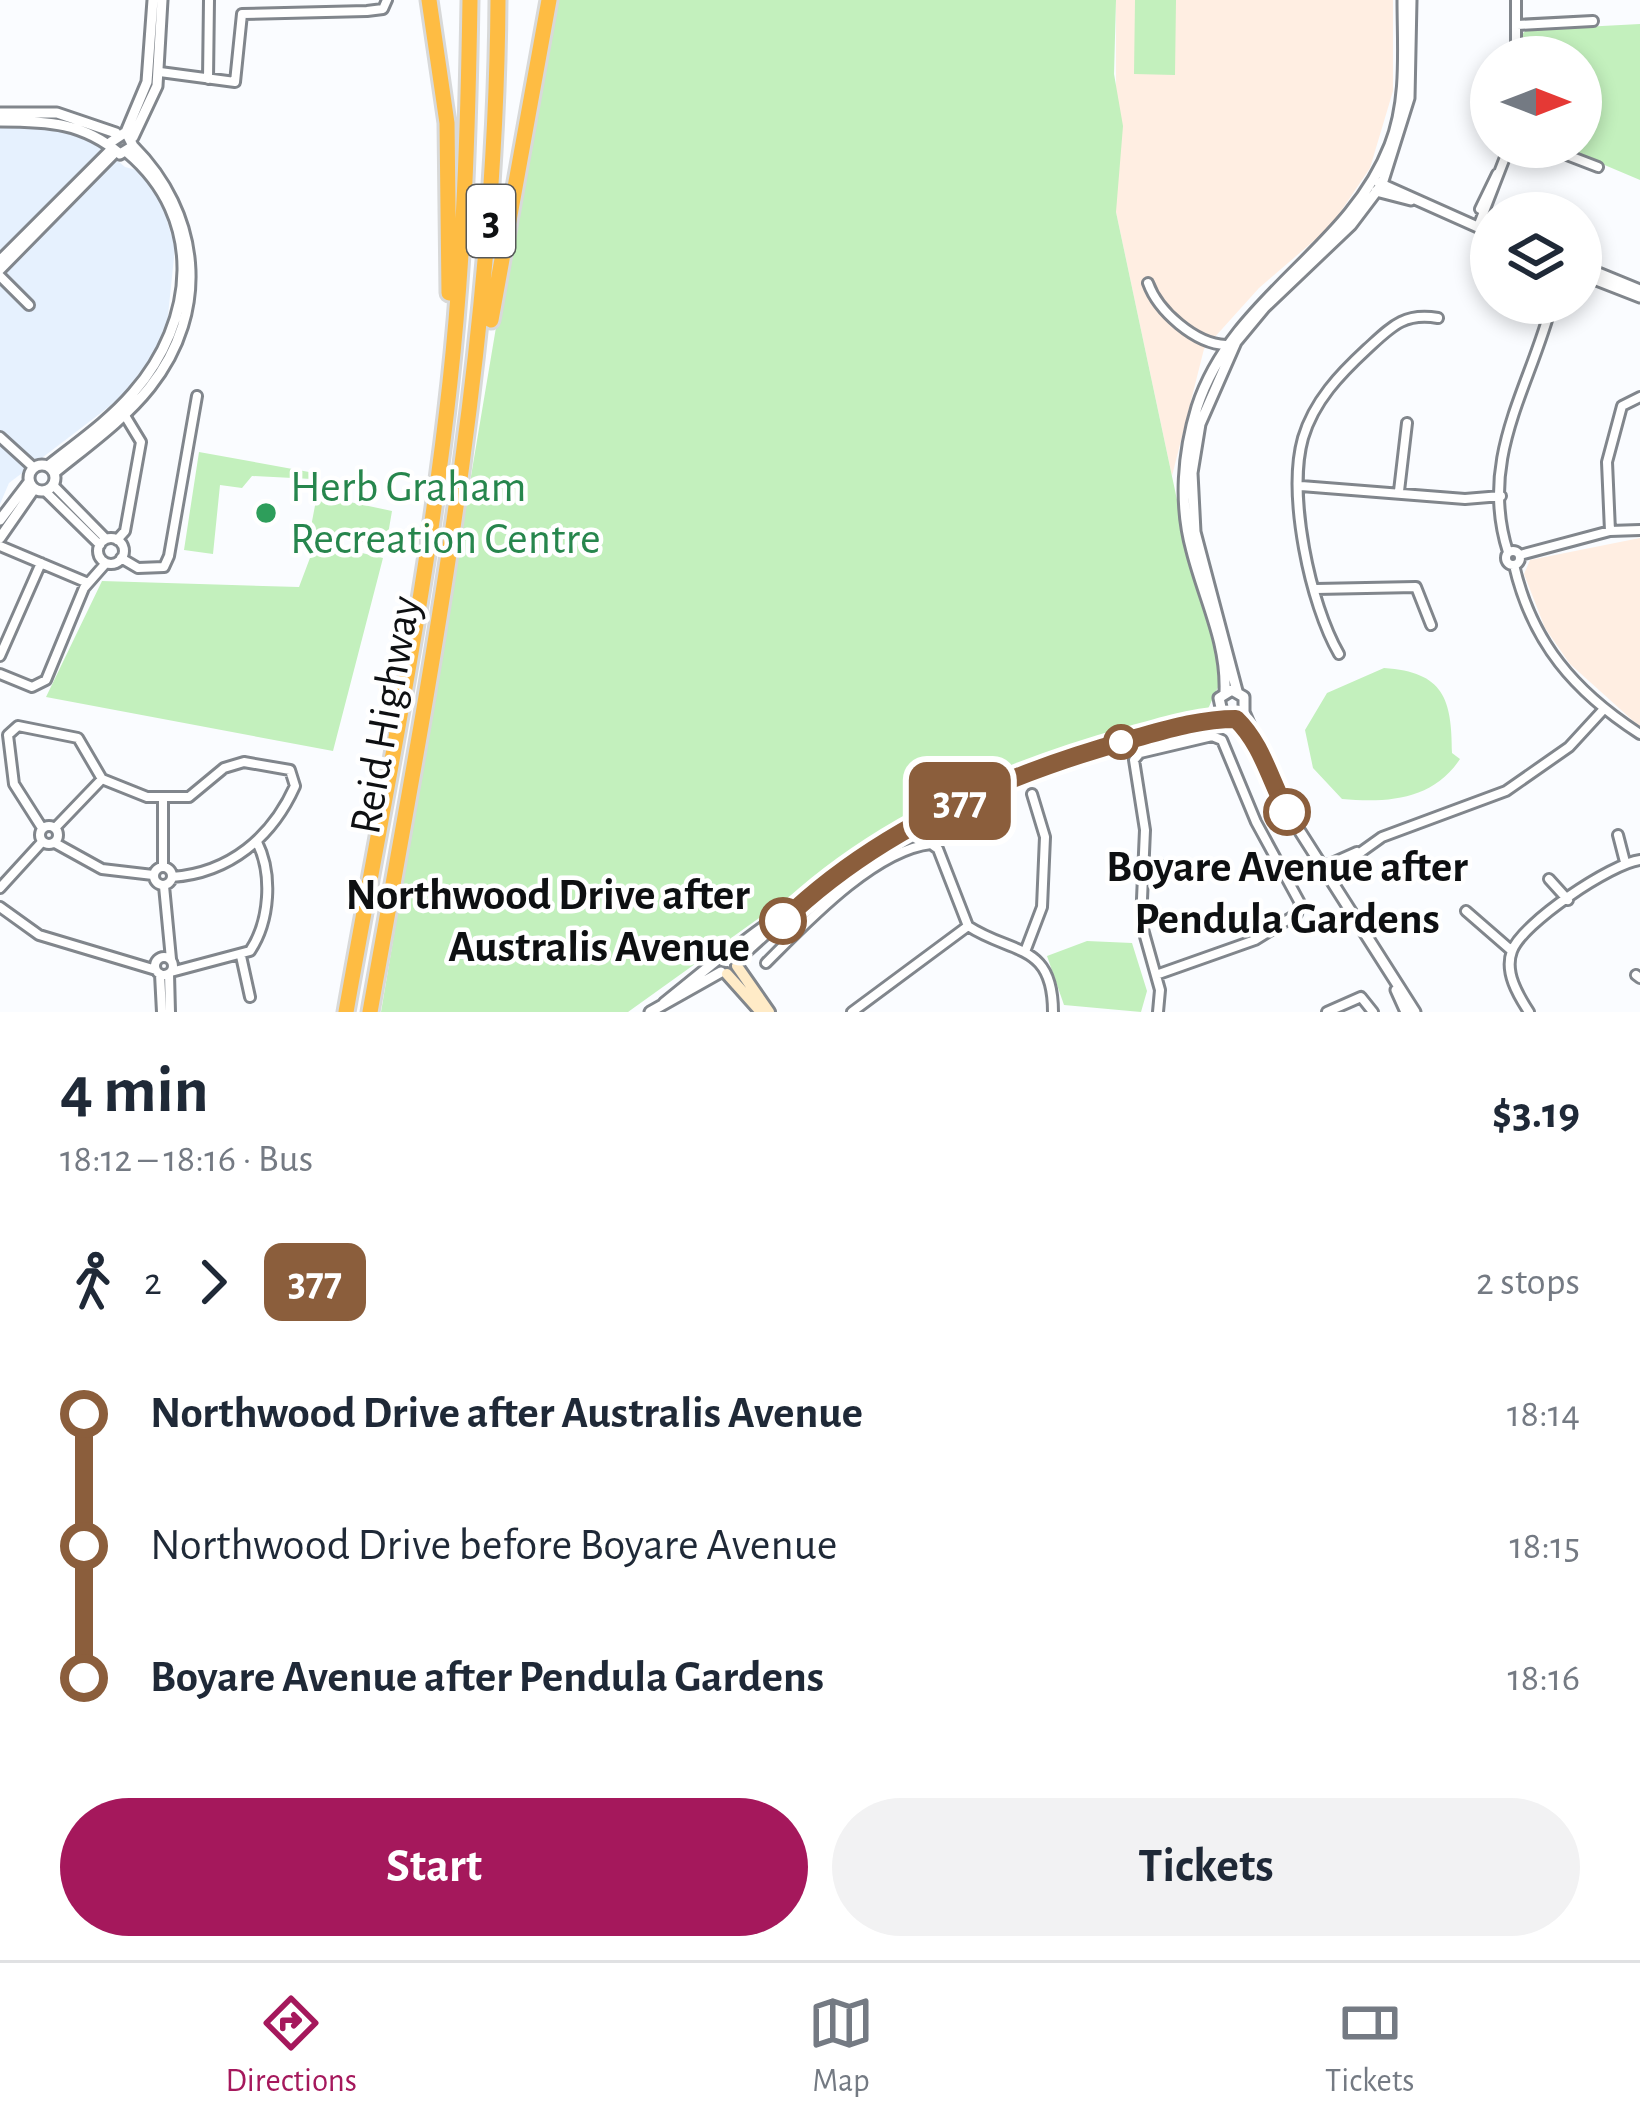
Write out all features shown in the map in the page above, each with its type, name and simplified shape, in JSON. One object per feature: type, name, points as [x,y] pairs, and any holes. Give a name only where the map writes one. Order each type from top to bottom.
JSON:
[{"type":"highway","points":[[429,0],[449,160],[449,386]]},
{"type":"highway","name":"Reid Highway","points":[[346,1012],[421,586],[449,386],[467,169],[470,0]]},
{"type":"highway","name":"Reid Highway","points":[[370,1012],[468,441],[489,248],[498,0]]},
{"type":"highway","points":[[468,441],[549,0]]},
{"type":"main road","points":[[728,964],[765,1012]]},
{"type":"street","points":[[122,143],[147,82],[153,0]]},
{"type":"street","points":[[29,305],[0,273],[12,253],[122,143],[160,72],[162,0]]},
{"type":"street","points":[[208,0],[208,79]]},
{"type":"street","points":[[160,72],[235,82],[242,14],[367,11],[383,9],[387,0]]},
{"type":"street","points":[[1240,715],[1246,701],[1237,691],[1195,532],[1192,473],[1201,424],[1236,342],[1352,225],[1376,186],[1398,116],[1407,0]]},
{"type":"street","points":[[1516,0],[1517,36]]},
{"type":"street","points":[[1517,25],[1593,21]]},
{"type":"street","points":[[0,117],[68,125],[122,143],[168,193],[191,249],[182,312],[166,364],[124,414],[51,469],[0,542],[88,583]]},
{"type":"street","points":[[1376,186],[1470,224]]},
{"type":"street","points":[[1199,720],[1217,706],[1225,692],[1227,668],[1190,547],[1184,500],[1194,419],[1220,345],[1261,300],[1332,236],[1376,186]]},
{"type":"street","points":[[0,244],[12,253]]},
{"type":"street","points":[[0,260],[12,253]]},
{"type":"street","points":[[1602,279],[1640,294]]},
{"type":"street","points":[[1148,283],[1162,310],[1220,345]]},
{"type":"street","points":[[78,447],[134,392],[160,356],[182,312]]},
{"type":"street","points":[[1339,654],[1300,527],[1303,438],[1334,380],[1407,316],[1438,318]]},
{"type":"street","points":[[1545,324],[1512,407],[1501,496],[1506,560],[1514,566],[1540,633],[1585,697],[1640,734]]},
{"type":"street","points":[[0,674],[39,687],[88,583],[106,563],[121,558],[138,568],[164,567],[170,556],[197,395]]},
{"type":"street","points":[[1610,531],[1607,462],[1622,406],[1640,397]]},
{"type":"street","points":[[103,542],[118,540],[125,531],[141,442],[124,414]]},
{"type":"street","points":[[1399,491],[1406,423]]},
{"type":"street","points":[[0,437],[33,467],[40,487],[103,542],[106,563]]},
{"type":"street","points":[[33,467],[51,469]]},
{"type":"street","points":[[1300,486],[1465,499],[1501,496]]},
{"type":"street","points":[[0,520],[40,487]]},
{"type":"street","points":[[1508,552],[1520,555],[1610,531],[1640,530]]},
{"type":"street","points":[[118,540],[121,558]]},
{"type":"street","points":[[1514,566],[1520,555]]},
{"type":"street","points":[[0,656],[41,562]]},
{"type":"street","points":[[1316,590],[1416,587],[1431,625]]},
{"type":"street","points":[[1225,692],[1237,691]]},
{"type":"street","points":[[1217,706],[1223,717]]},
{"type":"street","points":[[1323,872],[1415,822],[1506,791],[1569,747],[1603,710]]},
{"type":"street","points":[[650,1012],[728,964],[801,902],[922,821],[992,784],[1071,755],[1199,720],[1240,715]]},
{"type":"street","points":[[1240,715],[1285,808],[1415,1012]]},
{"type":"street","points":[[0,888],[42,842],[42,828],[14,784],[8,735],[18,726],[78,738],[102,779],[163,799],[189,797],[224,768],[244,762],[290,770],[295,786],[284,810],[257,842],[209,869],[172,877],[164,886]]},
{"type":"street","points":[[1156,975],[1255,940],[1297,914],[1300,903],[1256,822],[1222,740],[1212,736],[1140,753],[1134,760],[1144,830],[1141,922],[1156,975],[1157,1012]]},
{"type":"street","points":[[55,843],[55,828],[102,779]]},
{"type":"street","points":[[0,786],[14,784]]},
{"type":"street","points":[[1026,949],[1042,907],[1045,837],[1032,794]]},
{"type":"street","points":[[163,799],[163,867],[172,877]]},
{"type":"street","points":[[42,828],[55,828]]},
{"type":"street","points":[[1618,835],[1625,862]]},
{"type":"street","points":[[42,842],[55,843],[102,869],[153,875],[164,886],[166,1012]]},
{"type":"street","points":[[0,907],[39,935],[97,957],[165,966],[242,956],[256,942],[267,897],[266,859],[257,842]]},
{"type":"street","points":[[766,963],[860,879],[920,845],[938,849],[968,926],[1026,949],[1047,972],[1053,1012]]},
{"type":"street","points":[[1529,1012],[1511,975],[1512,951],[1568,900],[1625,862],[1640,860]]},
{"type":"street","points":[[1143,872],[1170,865]]},
{"type":"street","points":[[153,875],[163,867]]},
{"type":"street","points":[[1549,879],[1568,900]]},
{"type":"street","points":[[1466,911],[1512,951]]},
{"type":"street","points":[[852,1012],[968,926]]},
{"type":"street","points":[[242,956],[250,997]]},
{"type":"street","points":[[1394,983],[1406,1012]]},
{"type":"street","points":[[1327,1012],[1360,997],[1373,1012]]},
{"type":"shaded area","points":[[1116,0],[1393,0],[1393,91],[1370,168],[1331,226],[1259,288],[1204,349],[1172,476],[1116,212]]},
{"type":"shaded area","points":[[0,128],[59,128],[93,140],[125,167],[140,171],[162,203],[175,248],[167,325],[150,360],[119,399],[9,483],[0,504]]},
{"type":"shaded area","points":[[1640,538],[1640,727],[1570,664],[1545,628],[1524,574],[1530,560]]},
{"type":"green space","points":[[551,0],[1116,0],[1114,74],[1123,126],[1116,212],[1180,514],[1224,674],[1207,711],[1026,761],[953,791],[857,848],[628,1012],[381,1012]]},
{"type":"green space","points":[[1135,0],[1176,0],[1175,75],[1134,74]]},
{"type":"green space","points":[[1640,24],[1640,180],[1602,164],[1602,36],[1521,36],[1526,30]]},
{"type":"green space","points":[[199,452],[320,474],[317,488],[312,479],[252,476],[242,488],[220,485],[213,554],[184,550]]},
{"type":"green space","points":[[317,495],[392,511],[386,546],[310,532]]},
{"type":"green space","points":[[316,542],[383,558],[333,751],[46,697],[102,581],[299,587]]},
{"type":"green space","points":[[1384,668],[1432,682],[1446,703],[1452,753],[1460,759],[1423,791],[1392,799],[1342,799],[1313,768],[1305,730],[1327,693]]},
{"type":"green space","points":[[1087,941],[1132,943],[1147,991],[1141,1012],[1064,1005],[1047,956]]},
{"type":"bus line","name":"377","points":[[783,921],[857,861],[992,784],[1071,755],[1199,720],[1236,719],[1255,738],[1287,812]]},
{"type":"place","name":"Herb Graham Recreation Centre","points":[[266,513]]},
{"type":"place","name":"Boyare Avenue after Pendula Gardens","points":[[1287,812]]},
{"type":"place","name":"Northwood Drive after Australis Avenue","points":[[783,921]]}]
